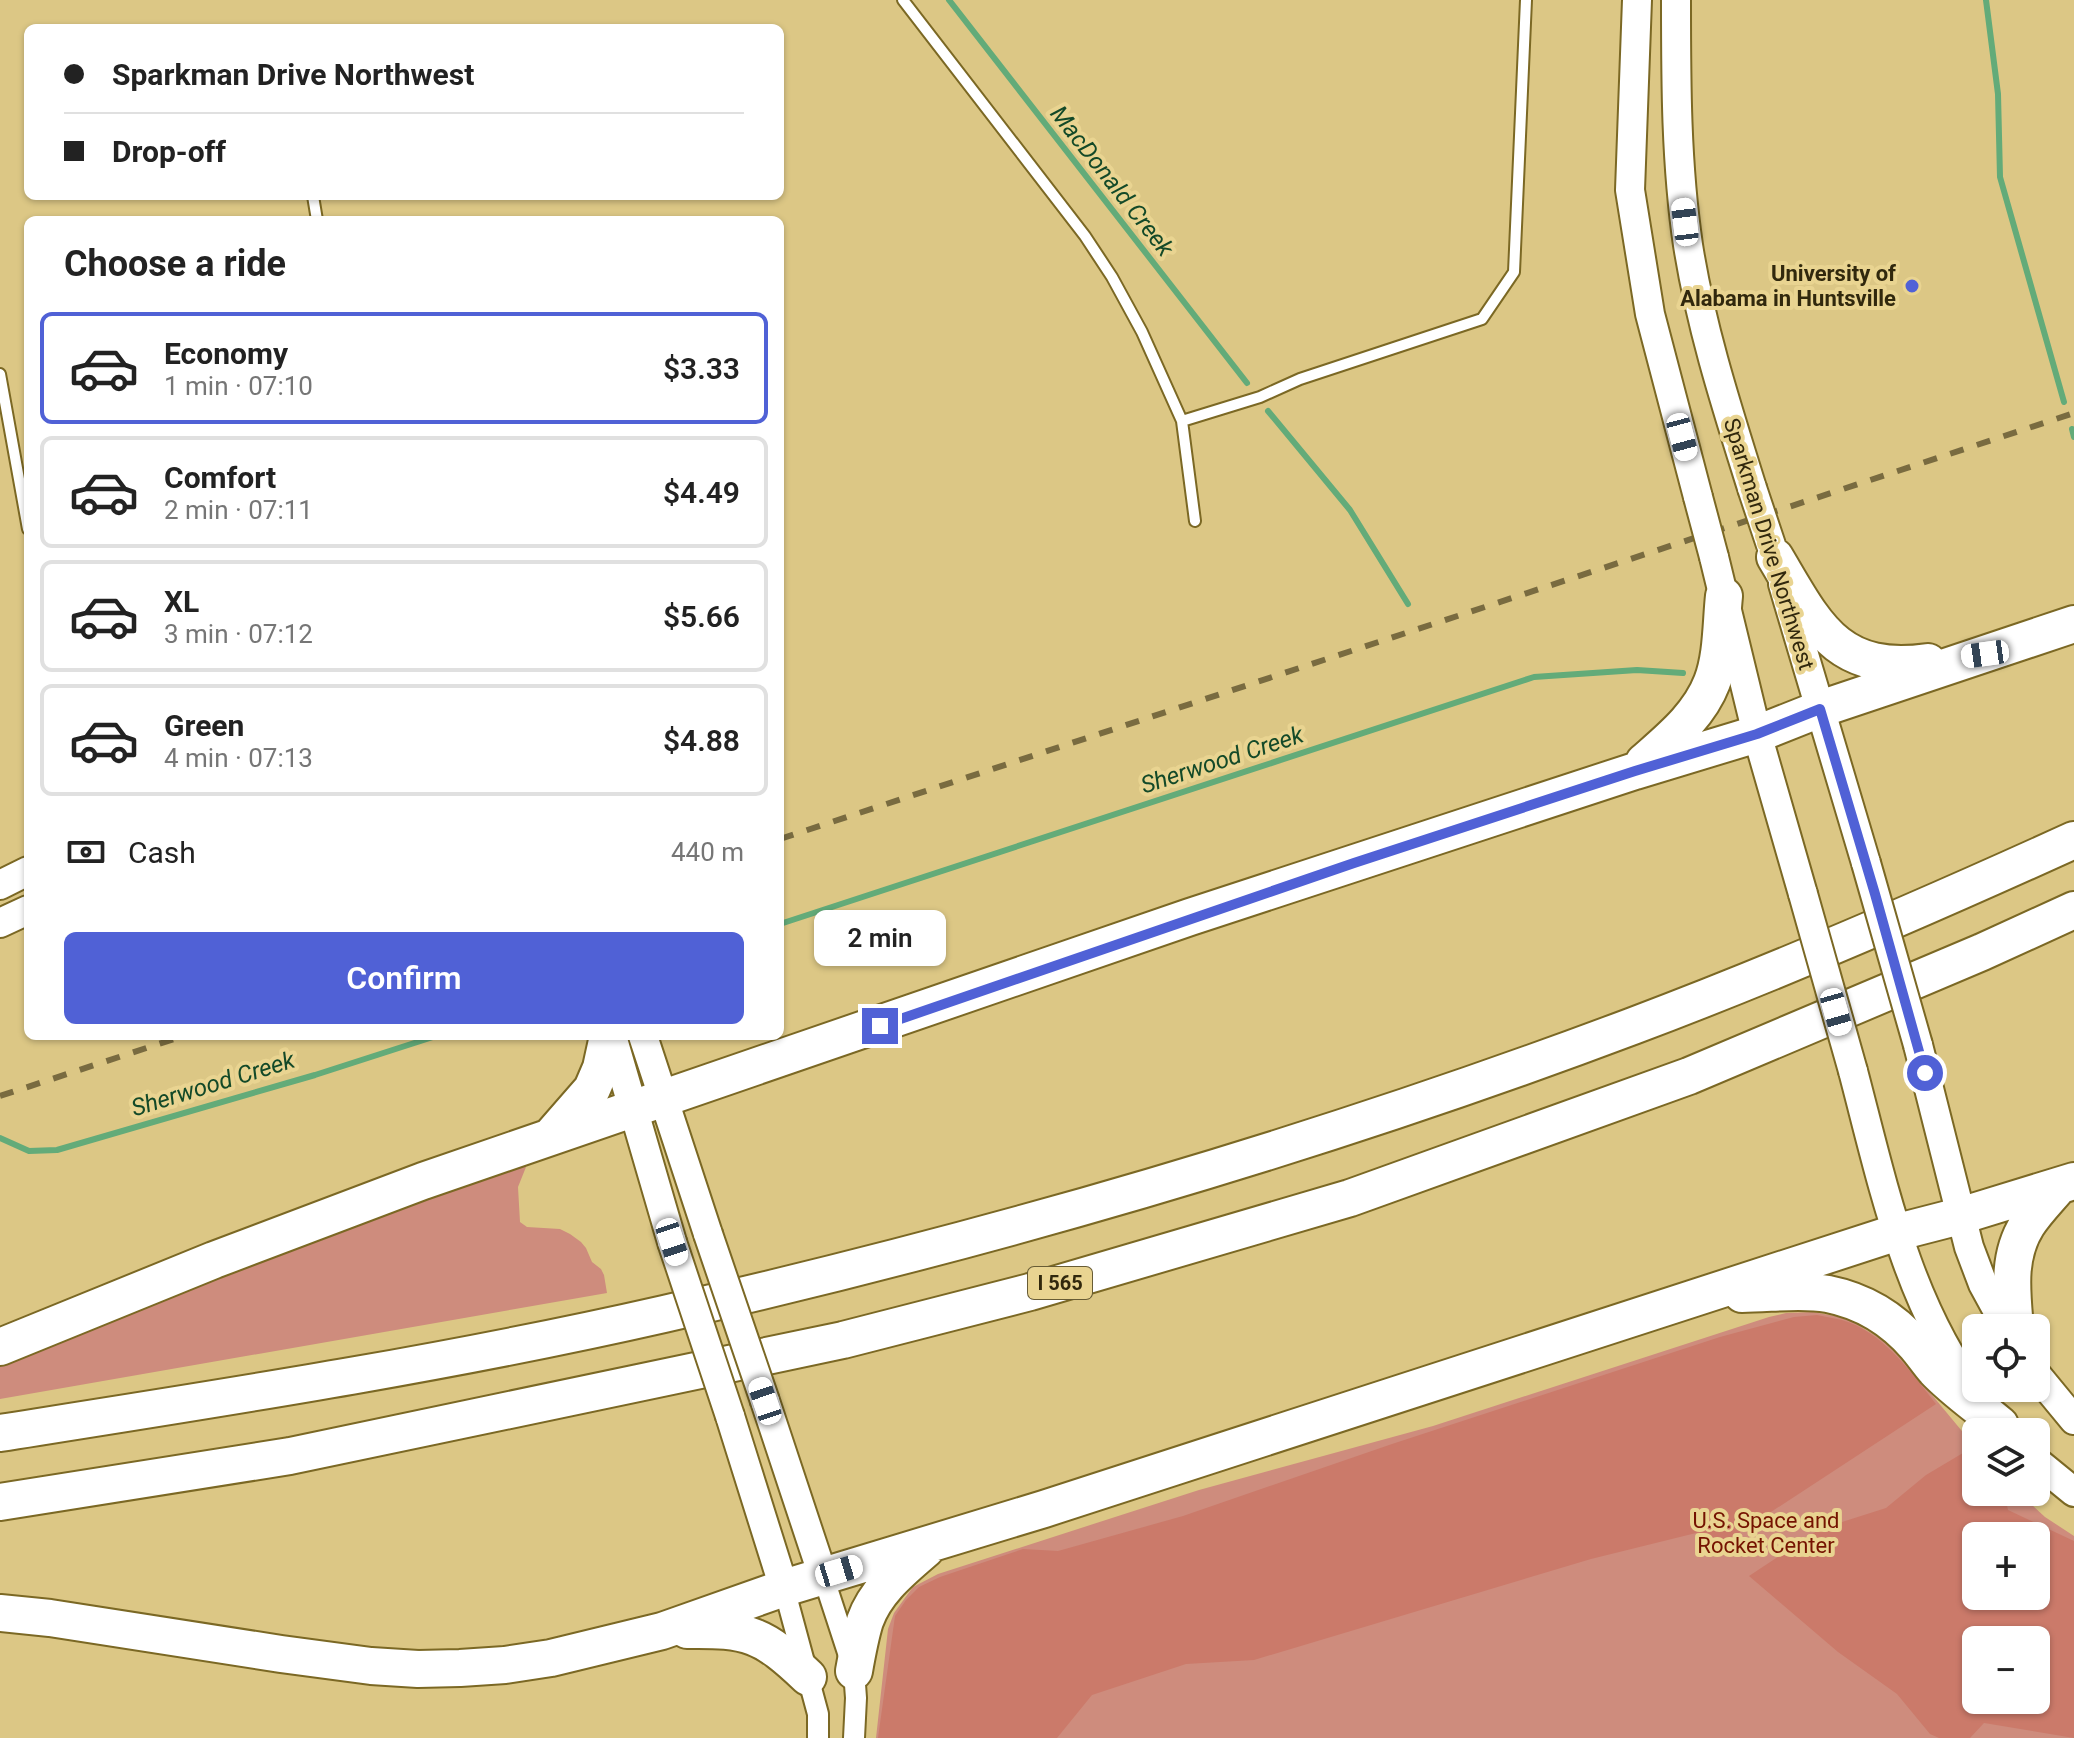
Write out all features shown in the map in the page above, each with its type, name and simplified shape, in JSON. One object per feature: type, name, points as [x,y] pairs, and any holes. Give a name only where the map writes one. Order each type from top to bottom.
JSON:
[{"type":"highway","points":[[1773,551],[1812,619],[1827,637],[1856,655],[1890,664],[1915,664],[1985,654]]},
{"type":"highway","points":[[1635,771],[1682,728],[1708,691],[1717,661],[1724,596]]},
{"type":"highway","points":[[0,1347],[283,1233],[423,1181],[1190,917],[1757,734],[1820,709],[2074,624]]},
{"type":"highway","points":[[0,1433],[250,1393],[517,1345],[776,1288],[1057,1214],[1412,1105],[1632,1026],[1942,900],[2074,840]]},
{"type":"highway","name":"I 565","points":[[0,1502],[290,1456],[843,1340],[1030,1292],[1350,1198],[1675,1082],[2074,910]]},
{"type":"highway","points":[[784,1035],[851,1035]]},
{"type":"highway","points":[[549,1138],[592,1089],[609,1040]]},
{"type":"highway","points":[[0,1613],[371,1666],[418,1669],[505,1665],[551,1658],[662,1631],[784,1588],[1044,1509],[1898,1232],[2067,1183]]},
{"type":"highway","points":[[2014,1314],[2011,1277],[2016,1247],[2032,1217],[2067,1183]]},
{"type":"highway","points":[[1700,1296],[1812,1292],[1858,1302],[1895,1325],[1935,1370],[1990,1418]]},
{"type":"highway","points":[[854,1671],[865,1620],[877,1597],[895,1576],[936,1541]]},
{"type":"highway","points":[[662,1631],[721,1630],[749,1634],[766,1642],[808,1677]]},
{"type":"main road","points":[[1637,0],[1630,190],[1650,314],[1757,734],[1898,1232],[1939,1336],[1995,1418]]},
{"type":"main road","name":"Sparkman Drive Northwest","points":[[1676,0],[1680,176],[1688,244],[1704,325],[1866,863],[1918,1045],[1960,1216],[1983,1284],[1999,1314]]},
{"type":"main road","points":[[0,885],[24,873]]},
{"type":"main road","points":[[0,923],[24,912]]},
{"type":"main road","points":[[612,1040],[647,1105],[708,1234],[823,1576]]},
{"type":"main road","points":[[643,1040],[647,1105],[672,1242],[784,1588]]},
{"type":"main road","points":[[2050,1391],[2074,1420]]},
{"type":"main road","points":[[2050,1472],[2074,1492]]},
{"type":"street","points":[[823,1576],[854,1671],[854,1738]]},
{"type":"street","points":[[784,1588],[818,1714],[818,1738]]},
{"type":"lane","points":[[903,0],[1085,236],[1112,277],[1142,332],[1182,421],[1195,521]]},
{"type":"lane","points":[[1182,421],[1482,319],[1514,272],[1526,0]]},
{"type":"lane","points":[[0,374],[24,507]]},
{"type":"green space","points":[[516,1167],[526,1167],[518,1187],[520,1222],[527,1227],[560,1229],[581,1242],[592,1262],[601,1269],[607,1293],[0,1399],[0,1364],[317,1237]]},
{"type":"green space","name":"U.S. Space and Rocket Center","points":[[1813,1312],[1846,1318],[1883,1340],[1962,1431],[1962,1506],[2033,1506],[2074,1536],[2074,1738],[876,1738],[888,1629],[894,1613],[913,1587],[938,1574],[1199,1490],[1433,1426],[1769,1317]]},
{"type":"shaded area","points":[[1817,1315],[1857,1325],[1870,1333],[1895,1354],[1936,1404],[1719,1546],[1696,1533],[1591,1559],[1254,1660],[1186,1664],[1092,1695],[1057,1738],[878,1738],[895,1616],[919,1587],[940,1577],[1023,1549],[1058,1551],[1183,1516],[1720,1337],[1794,1317]]},
{"type":"shaded area","points":[[1962,1454],[1962,1506],[2007,1506],[2008,1510],[2034,1522],[1962,1522],[1962,1610],[2050,1610],[2050,1530],[2074,1541],[2074,1738],[1984,1723],[1970,1738],[1939,1738],[1930,1734],[1897,1694],[1838,1652],[1749,1576],[1820,1529],[1886,1508],[1926,1475]]},
{"type":"waterway","name":"MacDonald Creek","points":[[949,0],[1247,383]]},
{"type":"waterway","points":[[1986,0],[1998,94],[2000,177],[2064,402]]},
{"type":"waterway","name":"MacDonald Creek","points":[[1268,411],[1350,510],[1408,604]]},
{"type":"waterway","points":[[2072,429],[2074,437]]},
{"type":"waterway","name":"Sherwood Creek","points":[[784,923],[1534,677],[1637,670],[1683,673]]},
{"type":"waterway","name":"Sherwood Creek","points":[[0,1138],[29,1151],[57,1150],[424,1040]]},
{"type":"railway","points":[[784,838],[2074,413]]},
{"type":"railway","points":[[0,1096],[171,1040]]},
{"type":"place","name":"University of Alabama in Huntsville","points":[[1912,286]]},
{"type":"route","points":[[880,1026],[1190,917],[1757,734],[1820,709],[1925,1073]]}]
